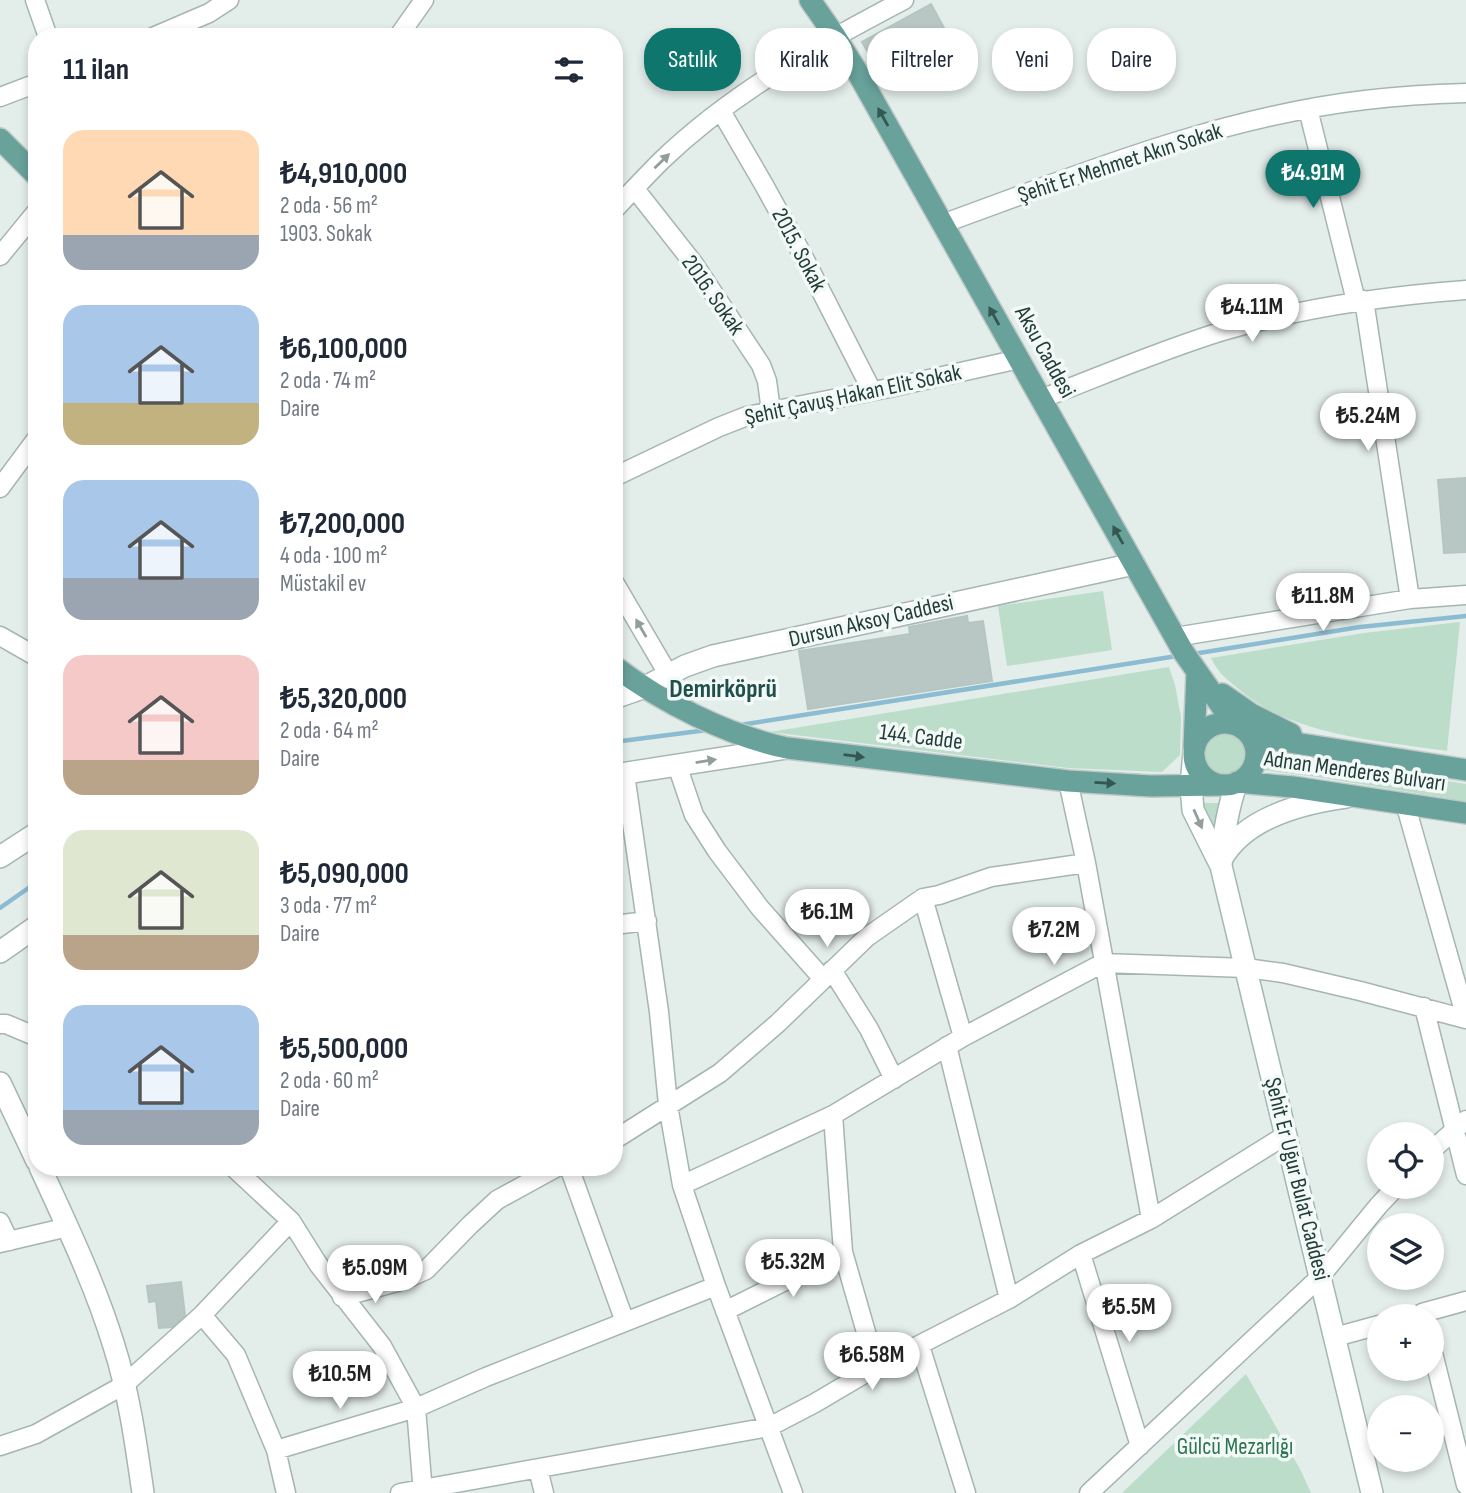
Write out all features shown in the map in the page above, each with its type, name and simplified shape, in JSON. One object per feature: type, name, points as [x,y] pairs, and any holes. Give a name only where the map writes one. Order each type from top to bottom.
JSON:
[{"type":"main road","name":"Aksu Caddesi","points":[[810,0],[829,28]]},
{"type":"main road","name":"Aksu Caddesi","points":[[853,68],[1175,638],[1222,707],[1244,730]]},
{"type":"main road","points":[[0,139],[28,167]]},
{"type":"main road","points":[[623,672],[708,721],[747,738],[787,748]]},
{"type":"main road","points":[[1197,672],[1234,703],[1266,723],[1329,748]]},
{"type":"main road","points":[[1194,752],[1196,742],[1209,727],[1230,724],[1244,730],[1253,742],[1255,763],[1250,772],[1230,784],[1214,783],[1198,771],[1194,762],[1194,752],[1197,672]]},
{"type":"main road","name":"Adnan Menderes Bulvarı","points":[[1244,730],[1276,740],[1466,770]]},
{"type":"main road","name":"144. Cadde","points":[[787,748],[1068,781],[1191,786],[1230,784]]},
{"type":"main road","name":"Adnan Menderes Bulvarı","points":[[1230,784],[1284,786],[1466,813]]},
{"type":"street","points":[[34,0],[45,28]]},
{"type":"street","points":[[176,28],[196,20],[229,0]]},
{"type":"street","points":[[404,28],[424,0]]},
{"type":"street","points":[[850,28],[904,0]]},
{"type":"street","points":[[0,97],[28,86]]},
{"type":"street","points":[[623,201],[664,159],[721,111],[755,87]]},
{"type":"street","name":"Şehit Er Mehmet Akın Sokak","points":[[942,224],[1164,145],[1231,126],[1365,100],[1466,93]]},
{"type":"street","points":[[1308,109],[1360,301],[1410,599]]},
{"type":"street","name":"2015. Sokak","points":[[721,111],[764,185],[872,391]]},
{"type":"street","name":"2016. Sokak","points":[[635,188],[694,264],[761,365],[767,381],[771,411]]},
{"type":"street","points":[[0,256],[28,222]]},
{"type":"street","points":[[1041,400],[1153,355],[1224,331],[1360,301],[1466,290]]},
{"type":"street","name":"Şehit Çavuş Hakan Elit Sokak","points":[[623,473],[747,416],[1019,359]]},
{"type":"street","points":[[0,488],[28,450]]},
{"type":"street","name":"Dursun Aksoy Caddesi","points":[[623,695],[645,687],[698,660],[713,656],[1134,564]]},
{"type":"street","points":[[1175,638],[1410,599],[1466,595]]},
{"type":"street","points":[[623,597],[668,674]]},
{"type":"street","points":[[0,636],[28,652]]},
{"type":"street","name":"144. Cadde","points":[[623,774],[787,748]]},
{"type":"street","name":"Şehit Er Uğur Bulat Caddesi","points":[[1194,752],[1191,786],[1193,810],[1221,863],[1373,1493]]},
{"type":"street","points":[[677,765],[694,816],[717,851],[760,908],[827,975],[869,1029],[894,1079]]},
{"type":"street","points":[[1068,781],[1086,863],[1151,1219]]},
{"type":"street","name":"Şehit Er Uğur Bulat Caddesi","points":[[1221,863],[1230,784]]},
{"type":"street","points":[[623,791],[647,921],[668,1105],[682,1185],[725,1311],[793,1493]]},
{"type":"street","points":[[1221,863],[1231,844],[1272,817],[1314,803],[1345,797],[1363,797]]},
{"type":"street","points":[[1405,803],[1466,1018]]},
{"type":"street","points":[[0,857],[28,839]]},
{"type":"street","points":[[623,1134],[720,1073],[778,1023],[867,937],[923,898],[991,877],[1086,863]]},
{"type":"street","points":[[923,898],[1009,1299]]},
{"type":"street","points":[[623,924],[647,921]]},
{"type":"street","points":[[0,952],[28,932]]},
{"type":"street","points":[[682,1185],[833,1115],[955,1041],[1103,962],[1246,968],[1283,973],[1466,1018]]},
{"type":"street","points":[[1424,1007],[1460,1125],[1466,1175]]},
{"type":"street","points":[[0,1024],[28,1033]]},
{"type":"street","points":[[2,1094],[28,1144]]},
{"type":"street","points":[[833,1115],[843,1252],[876,1367]]},
{"type":"street","points":[[1444,1139],[1460,1125]]},
{"type":"street","points":[[400,1493],[769,1427],[876,1367],[1009,1299],[1081,1254],[1151,1219],[1286,1135]]},
{"type":"street","points":[[44,1176],[78,1248],[110,1335],[124,1385],[143,1493]]},
{"type":"street","points":[[243,1176],[291,1221],[318,1265],[382,1346],[416,1408],[423,1491]]},
{"type":"street","points":[[522,1176],[524,1185]]},
{"type":"street","points":[[342,1297],[404,1280],[426,1270],[497,1200],[540,1176]]},
{"type":"street","points":[[572,1176],[625,1322]]},
{"type":"street","points":[[1089,1493],[1320,1277],[1385,1199]]},
{"type":"street","points":[[0,1446],[36,1434],[124,1385],[202,1315],[291,1221]]},
{"type":"street","points":[[0,1222],[4,1242],[68,1227]]},
{"type":"street","points":[[725,1311],[843,1252]]},
{"type":"street","points":[[1081,1254],[1140,1446]]},
{"type":"street","points":[[276,1450],[416,1408],[486,1377],[716,1286]]},
{"type":"street","points":[[1444,1308],[1466,1301]]},
{"type":"street","points":[[202,1315],[236,1355],[276,1450],[286,1493]]},
{"type":"street","points":[[1335,1337],[1367,1328]]},
{"type":"street","points":[[920,1346],[966,1493]]},
{"type":"street","points":[[1440,1381],[1466,1485]]},
{"type":"street","points":[[538,1469],[544,1493]]},
{"type":"green space","points":[[1103,591],[1112,650],[1007,666],[998,606]]},
{"type":"green space","points":[[1460,622],[1447,751],[1335,733],[1281,716],[1257,703],[1231,683],[1211,658],[1364,633]]},
{"type":"green space","points":[[1169,667],[1181,717],[1180,755],[1162,772],[1068,768],[770,732]]},
{"type":"green space","points":[[1225,734],[1239,740],[1245,754],[1239,768],[1225,774],[1211,768],[1205,754],[1211,740]]},
{"type":"green space","points":[[1267,752],[1466,784],[1466,801],[1263,770]]},
{"type":"green space","points":[[1204,803],[1222,803],[1216,843],[1201,806]]},
{"type":"green space","name":"Gülcü Mezarlığı","points":[[1246,1374],[1311,1493],[1122,1493]]},
{"type":"building","points":[[931,4],[944,28],[887,28]]},
{"type":"building","points":[[1466,478],[1466,552],[1444,553],[1438,480]]},
{"type":"building","points":[[967,616],[968,623],[983,621],[992,681],[808,709],[799,651],[910,634],[909,627]]},
{"type":"building","points":[[181,1282],[185,1315],[172,1327],[159,1328],[156,1301],[149,1302],[147,1286]]},
{"type":"waterway","points":[[1193,654],[1360,627],[1466,616]]},
{"type":"waterway","points":[[740,725],[1177,656]]},
{"type":"waterway","points":[[623,741],[707,730]]},
{"type":"waterway","points":[[0,908],[28,888]]},
{"type":"district","name":"Demirköprü","points":[[723,689]]}]
